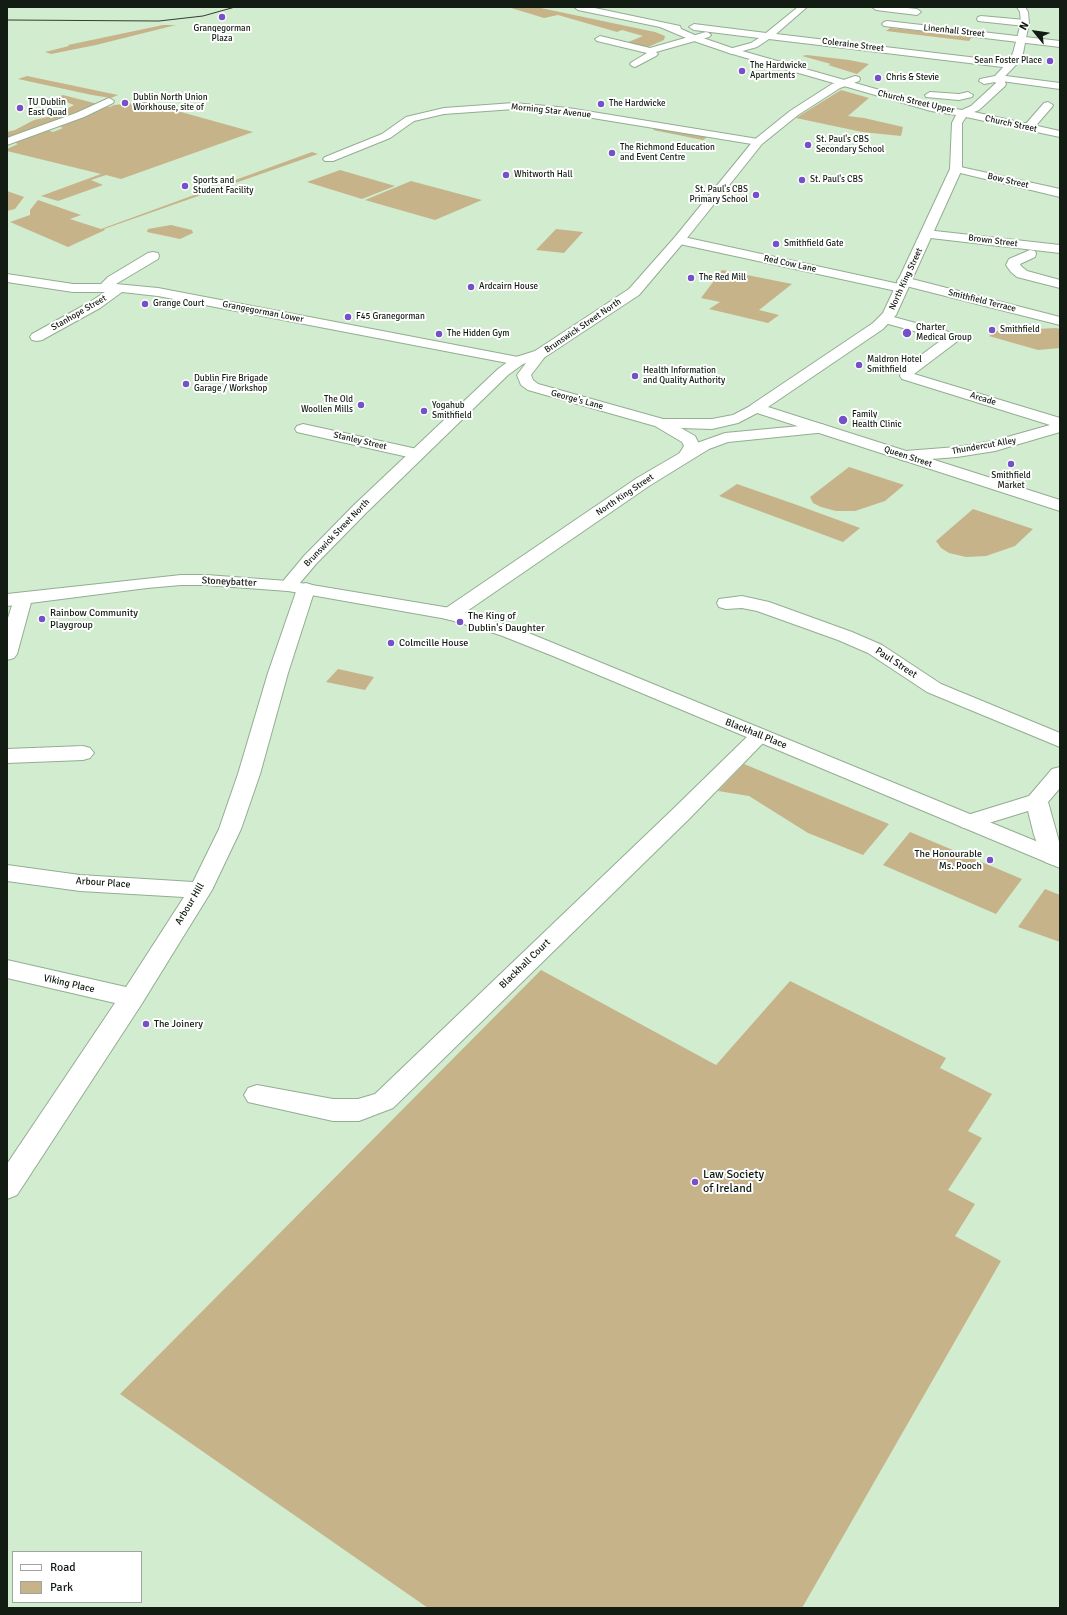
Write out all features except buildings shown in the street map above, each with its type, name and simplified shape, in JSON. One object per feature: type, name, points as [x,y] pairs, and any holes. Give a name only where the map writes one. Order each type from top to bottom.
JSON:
[{"type":"street","points":[[578,7],[663,26]]},
{"type":"street","points":[[732,50],[754,45],[769,35],[803,7]]},
{"type":"street","points":[[876,7],[923,13]]},
{"type":"street","name":"North King Street","points":[[963,113],[959,105],[968,95],[985,80],[998,78],[1011,65],[1018,52],[1025,23],[1024,12],[1021,7]]},
{"type":"street","points":[[861,46],[901,10]]},
{"type":"street","points":[[968,18],[1025,23]]},
{"type":"street","name":"Linenhall Street","points":[[887,24],[1060,44]]},
{"type":"street","name":"Church Street Upper","points":[[663,26],[706,35],[855,79],[947,104],[963,113]]},
{"type":"street","name":"Church Street Upper","points":[[663,26],[694,38],[842,84],[935,109],[963,113]]},
{"type":"street","name":"Coleraine Street","points":[[694,27],[1011,65]]},
{"type":"street","points":[[600,39],[650,50],[706,35]]},
{"type":"street","points":[[635,64],[653,54],[650,50]]},
{"type":"street","points":[[998,78],[1054,96],[1028,128]]},
{"type":"street","name":"North King Street","points":[[756,408],[878,326],[886,319],[956,169],[958,123],[963,113],[975,108],[1001,84],[998,78]]},
{"type":"street","name":"Brunswick Street North","points":[[297,588],[310,560],[485,388],[518,361],[540,354],[634,292],[679,240],[758,142],[794,113],[836,86],[855,79]]},
{"type":"street","points":[[908,93],[959,97],[968,95]]},
{"type":"street","points":[[7,142],[74,118],[109,101]]},
{"type":"street","name":"Morning Star Avenue","points":[[329,159],[386,136],[410,119],[444,111],[514,106],[568,111],[758,142]]},
{"type":"street","name":"Church Street","points":[[963,113],[1060,134]]},
{"type":"street","name":"Bow Street","points":[[956,169],[1060,193]]},
{"type":"street","name":"Brown Street","points":[[926,234],[1060,249]]},
{"type":"street","name":"Red Cow Lane","points":[[679,240],[902,284]]},
{"type":"street","points":[[1030,254],[1014,262],[1013,266],[1022,274],[1060,284]]},
{"type":"street","points":[[104,288],[113,280],[153,256]]},
{"type":"street","name":"Grangegorman Lower","points":[[7,278],[74,288],[119,288],[166,294],[518,361]]},
{"type":"street","name":"Smithfield Terrace","points":[[902,284],[1060,321]]},
{"type":"street","name":"Stanhope Street","points":[[37,337],[95,305],[119,288]]},
{"type":"street","name":"Arcade","points":[[886,319],[948,336],[952,340],[907,372],[907,376],[1060,423]]},
{"type":"street","name":"George's Lane","points":[[540,354],[524,374],[526,382],[533,387],[661,423],[690,439],[692,446],[687,454]]},
{"type":"street","name":"George's Lane","points":[[661,423],[712,424],[738,418],[756,408]]},
{"type":"street","name":"Queen Street","points":[[756,408],[1060,506]]},
{"type":"street","name":"Thundercut Alley","points":[[905,456],[958,452],[995,446],[1060,427]]},
{"type":"street","name":"Stanley Street","points":[[303,429],[417,454]]},
{"type":"street","name":"North King Street","points":[[450,614],[642,482],[687,454],[703,446],[725,438],[822,429]]},
{"type":"street","name":"Stoneybatter","points":[[15,600],[181,580],[240,582],[297,588],[450,614]]},
{"type":"street","name":"Arbour Hill","points":[[7,1187],[132,998],[200,890],[230,830],[249,774],[278,673],[297,588]]},
{"type":"street","points":[[7,654],[15,600]]},
{"type":"street","name":"Paul Street","points":[[726,603],[742,602],[762,606],[845,636],[875,649],[934,688],[1060,741]]},
{"type":"street","name":"Blackhall Place","points":[[450,614],[507,631],[1057,859]]},
{"type":"street","name":"Blackhall Court","points":[[256,1095],[333,1110],[359,1110],[384,1101],[681,814],[759,736]]},
{"type":"street","points":[[7,756],[83,753]]},
{"type":"street","points":[[969,822],[1037,801],[1060,774]]},
{"type":"street","points":[[1037,801],[1045,835],[1057,859]]},
{"type":"street","name":"Arbour Place","points":[[7,873],[80,882],[200,890]]},
{"type":"street","name":"Viking Place","points":[[7,969],[132,998]]},
{"type":"green space","points":[[508,7],[536,7],[655,32],[665,36],[664,40],[648,47],[643,47],[626,43],[643,36],[622,30],[617,32],[558,15],[544,18]]},
{"type":"green space","points":[[163,25],[176,25],[96,45],[51,54],[45,52],[69,46],[68,45]]},
{"type":"green space","points":[[890,28],[972,37],[969,41],[886,31]]},
{"type":"green space","points":[[807,55],[869,64],[857,74],[828,65],[831,64],[802,56]]},
{"type":"green space","points":[[27,76],[118,95],[111,98],[92,95],[18,79]]},
{"type":"green space","points":[[841,90],[869,98],[848,116],[903,127],[901,136],[862,132],[796,118]]},
{"type":"green space","points":[[63,95],[98,104],[7,138],[7,132],[15,130],[34,120],[53,116],[74,105],[66,102],[55,103],[66,100],[58,97]]},
{"type":"green space","points":[[145,102],[253,132],[121,179],[106,175],[91,180],[103,185],[58,201],[41,196],[101,174],[7,151],[7,149],[18,144],[13,142],[47,130],[53,132],[63,128],[58,126],[105,106],[110,107],[114,105]]},
{"type":"green space","points":[[656,128],[709,136],[703,140],[653,130]]},
{"type":"green space","points":[[312,152],[318,154],[104,229],[105,230],[68,247],[10,222],[30,215],[30,210],[38,200],[81,215],[70,219],[101,229]]},
{"type":"green space","points":[[340,170],[395,186],[362,199],[307,182]]},
{"type":"green space","points":[[411,181],[482,200],[435,220],[365,200]]},
{"type":"green space","points":[[7,191],[24,197],[15,209],[7,211]]},
{"type":"green space","points":[[171,225],[192,230],[193,233],[180,239],[147,232],[148,229]]},
{"type":"green space","points":[[556,229],[583,232],[564,253],[536,250]]},
{"type":"green space","points":[[722,270],[792,284],[759,310],[779,315],[768,323],[709,309],[720,302],[701,298]]},
{"type":"green space","points":[[1060,329],[1060,348],[1038,350],[989,336],[996,331]]},
{"type":"green space","points":[[849,467],[904,485],[885,501],[855,511],[836,511],[813,503],[810,497]]},
{"type":"green space","points":[[737,484],[860,528],[843,542],[719,496]]},
{"type":"green space","points":[[973,509],[1033,529],[1015,546],[986,556],[966,557],[949,553],[941,548],[936,541]]},
{"type":"green space","points":[[338,669],[374,677],[365,690],[326,682]]},
{"type":"green space","points":[[744,764],[889,824],[863,855],[808,833],[749,796],[718,791]]},
{"type":"green space","points":[[910,832],[1022,879],[996,914],[883,865]]},
{"type":"green space","points":[[1045,889],[1060,895],[1060,942],[1018,927]]},
{"type":"green space","name":"Law Society of Ireland","points":[[541,970],[716,1065],[790,981],[946,1058],[940,1068],[992,1094],[968,1131],[982,1138],[948,1190],[975,1204],[955,1236],[1001,1261],[802,1608],[428,1608],[120,1394]]},
{"type":"tram line","points":[[7,20],[159,21],[203,16],[235,7]]},
{"type":"place","name":"Grangegorman Plaza","points":[[222,17]]},
{"type":"place","name":"Sean Foster Place","points":[[1050,61]]},
{"type":"place","name":"The Hardwicke Apartments","points":[[742,71]]},
{"type":"place","name":"Chris & Stevie","points":[[878,78]]},
{"type":"place","name":"Dublin North Union Workhouse, site of","points":[[125,103]]},
{"type":"place","name":"The Hardwicke","points":[[601,104]]},
{"type":"place","name":"TU Dublin East Quad","points":[[20,108]]},
{"type":"place","name":"St. Paul's CBS Secondary School","points":[[808,145]]},
{"type":"place","name":"The Richmond Education and Event Centre","points":[[612,153]]},
{"type":"place","name":"Whitworth Hall","points":[[506,175]]},
{"type":"place","name":"St. Paul's CBS","points":[[802,180]]},
{"type":"place","name":"Sports and Student Facility","points":[[185,186]]},
{"type":"place","name":"St. Paul's CBS Primary School","points":[[756,195]]},
{"type":"place","name":"Smithfield Gate","points":[[776,244]]},
{"type":"place","name":"The Red Mill","points":[[691,278]]},
{"type":"place","name":"Ardcairn House","points":[[471,287]]},
{"type":"place","name":"Grange Court","points":[[145,304]]},
{"type":"place","name":"F45 Granegorman","points":[[348,317]]},
{"type":"place","name":"Smithfield","points":[[992,330]]},
{"type":"place","name":"Charter Medical Group","points":[[907,333]]},
{"type":"place","name":"The Hidden Gym","points":[[439,334]]},
{"type":"place","name":"Maldron Hotel Smithfield","points":[[859,365]]},
{"type":"place","name":"Health Information and Quality Authority","points":[[635,376]]},
{"type":"place","name":"Dublin Fire Brigade Garage / Workshop","points":[[186,384]]},
{"type":"place","name":"The Old Woollen Mills","points":[[361,405]]},
{"type":"place","name":"Yogahub Smithfield","points":[[424,411]]},
{"type":"place","name":"Family Health Clinic","points":[[843,420]]},
{"type":"place","name":"Smithfield Market","points":[[1011,464]]},
{"type":"place","name":"Rainbow Community Playgroup","points":[[42,619]]},
{"type":"place","name":"The King of Dublin's Daughter","points":[[460,622]]},
{"type":"place","name":"Colmcille House","points":[[391,643]]},
{"type":"place","name":"The Honourable Ms. Pooch","points":[[990,860]]},
{"type":"place","name":"The Joinery","points":[[146,1024]]},
{"type":"place","name":"Law Society of Ireland","points":[[695,1182]]}]
